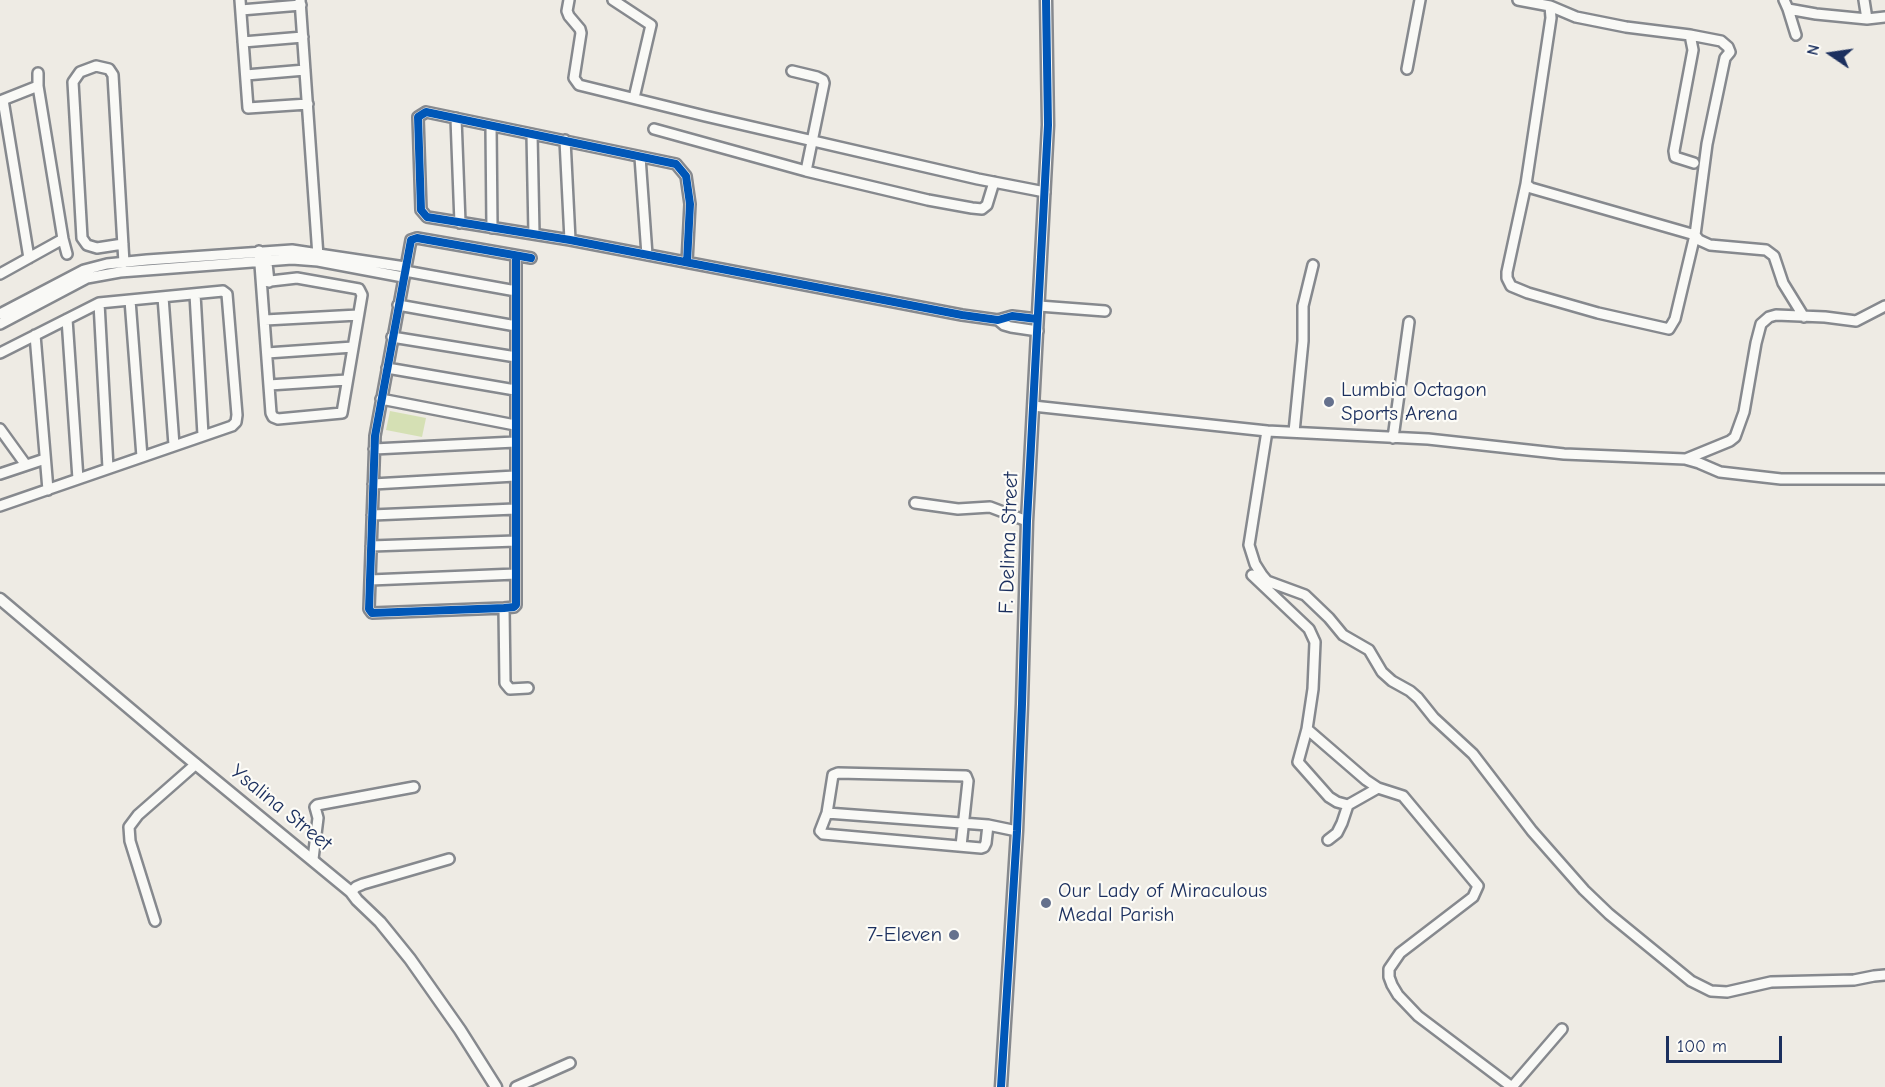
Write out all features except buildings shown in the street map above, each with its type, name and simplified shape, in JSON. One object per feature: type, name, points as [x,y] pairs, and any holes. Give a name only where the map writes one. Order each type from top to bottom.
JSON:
[{"type":"street","points":[[569,0],[567,10],[569,16],[580,28],[581,33],[574,72],[575,82],[584,87],[1045,192]]},
{"type":"street","points":[[613,0],[651,25],[634,98]]},
{"type":"street","name":"F. Delima Street","points":[[1001,1087],[1017,831],[1027,521],[1045,192],[1048,115],[1046,0]]},
{"type":"street","points":[[1407,69],[1420,0]]},
{"type":"street","points":[[1518,0],[1550,6],[1576,17],[1721,41],[1728,47],[1730,52],[1725,57],[1707,144],[1695,235],[1675,319],[1669,329],[1642,324],[1528,293],[1511,286],[1507,278],[1526,184],[1550,31],[1550,6]]},
{"type":"street","points":[[1864,0],[1867,20]]},
{"type":"street","points":[[308,104],[248,108],[240,5],[301,2],[305,70],[308,104],[318,257]]},
{"type":"street","points":[[1796,35],[1786,5],[1867,20],[1885,17]]},
{"type":"street","points":[[1690,35],[1693,50],[1674,151],[1675,157],[1694,163]]},
{"type":"street","points":[[243,42],[303,37]]},
{"type":"street","points":[[121,266],[123,244],[113,75],[109,69],[96,66],[80,72],[73,82],[82,238],[87,245],[97,248],[123,244]]},
{"type":"street","points":[[246,75],[305,70]]},
{"type":"street","points":[[792,71],[817,77],[824,83],[806,171]]},
{"type":"street","points":[[38,73],[38,86],[67,254]]},
{"type":"street","points":[[29,258],[2,101],[38,86]]},
{"type":"street","points":[[687,262],[690,204],[686,176],[676,164],[426,112],[418,117],[421,210],[427,217],[570,240],[874,300],[998,320],[1012,316],[1038,325]]},
{"type":"street","points":[[456,118],[460,223]]},
{"type":"street","points":[[491,126],[492,228]]},
{"type":"street","points":[[654,129],[806,171],[928,200],[982,209],[990,200],[994,182]]},
{"type":"street","points":[[532,134],[534,234]]},
{"type":"street","points":[[565,140],[570,240]]},
{"type":"street","points":[[640,157],[647,255]]},
{"type":"street","points":[[1526,184],[1531,189],[1695,235],[1699,240],[1710,245],[1762,249],[1776,260],[1783,283],[1804,317]]},
{"type":"street","points":[[516,256],[516,605],[504,608],[372,613],[369,609],[374,448],[410,243],[414,238],[531,258]]},
{"type":"street","points":[[0,271],[63,239]]},
{"type":"street","points":[[263,255],[271,413],[278,419],[342,413],[362,295],[359,289],[297,278],[265,282]]},
{"type":"street","points":[[0,314],[20,308],[86,274],[121,266],[263,255],[292,259],[318,257],[389,264],[404,271],[516,291]]},
{"type":"street","points":[[318,257],[388,274],[404,271]]},
{"type":"street","points":[[388,274],[389,264]]},
{"type":"street","points":[[1294,432],[1303,341],[1303,306],[1313,265]]},
{"type":"street","points":[[0,353],[99,303],[223,291],[227,294],[237,415],[236,422],[232,426],[0,506]]},
{"type":"street","points":[[195,294],[203,435]]},
{"type":"street","points":[[163,297],[174,445]]},
{"type":"street","points":[[130,300],[142,457]]},
{"type":"street","points":[[99,303],[108,468]]},
{"type":"street","points":[[398,305],[516,326]]},
{"type":"street","points":[[1039,306],[1106,311]]},
{"type":"street","points":[[1684,459],[1735,438],[1744,412],[1761,324],[1769,317],[1776,315],[1825,317],[1856,321],[1885,306]]},
{"type":"street","points":[[0,324],[20,308]]},
{"type":"street","points":[[265,320],[358,315]]},
{"type":"street","points":[[67,319],[78,479]]},
{"type":"street","points":[[1393,438],[1409,322]]},
{"type":"street","points":[[35,335],[48,490]]},
{"type":"street","points":[[392,337],[516,357]]},
{"type":"street","points":[[267,353],[353,347]]},
{"type":"street","points":[[387,368],[515,390]]},
{"type":"street","points":[[269,385],[347,380]]},
{"type":"street","points":[[381,399],[515,425]]},
{"type":"street","points":[[1033,406],[1267,431],[1454,441],[1564,454],[1684,459],[1720,472],[1781,479],[1885,479]]},
{"type":"street","points":[[0,429],[26,465]]},
{"type":"street","points":[[1267,431],[1249,545],[1255,564],[1262,575],[1268,581],[1305,595],[1329,618],[1342,635],[1369,650],[1382,672],[1418,698],[1434,718],[1473,754],[1532,831],[1584,890],[1609,914],[1691,981],[1711,991],[1727,992],[1771,981],[1854,980],[1885,975]]},
{"type":"street","points":[[374,448],[515,442]]},
{"type":"street","points":[[0,474],[45,459]]},
{"type":"street","points":[[373,484],[515,476]]},
{"type":"street","points":[[915,503],[958,509],[990,507],[1027,521]]},
{"type":"street","points":[[372,515],[515,509]]},
{"type":"street","points":[[371,546],[516,541]]},
{"type":"street","points":[[370,580],[516,574]]},
{"type":"street","points":[[1252,575],[1309,629],[1315,642],[1313,689],[1307,729],[1298,762],[1329,797],[1348,805]]},
{"type":"street","name":"Ysalina Street","points":[[0,599],[351,892],[410,959],[460,1030],[496,1087]]},
{"type":"street","points":[[504,608],[505,683],[510,689],[528,688]]},
{"type":"street","points":[[1307,729],[1378,788],[1403,796],[1478,886],[1473,897],[1400,953],[1389,969],[1389,977],[1398,994],[1418,1016],[1512,1087],[1562,1029]]},
{"type":"street","points":[[155,921],[130,841],[129,826],[138,815],[196,764]]},
{"type":"street","points":[[961,846],[968,777],[836,774],[833,777],[827,813],[820,831],[823,834],[961,846],[984,847],[988,825]]},
{"type":"street","points":[[313,859],[318,818],[315,807],[317,805],[414,788]]},
{"type":"street","points":[[1328,840],[1337,833],[1348,805],[1378,788]]},
{"type":"street","points":[[827,813],[988,825],[1017,831]]},
{"type":"street","points":[[351,892],[363,884],[449,859]]},
{"type":"street","points":[[516,1087],[570,1063]]},
{"type":"green space","points":[[390,411],[426,418],[422,437],[386,430]]},
{"type":"cycle path","points":[[1001,1087],[1017,831],[1027,521],[1048,125],[1046,0]]},
{"type":"cycle path","points":[[687,262],[690,204],[686,176],[676,164],[426,112],[418,117],[421,210],[427,217],[570,240],[962,315],[998,320],[1012,316],[1037,319]]},
{"type":"cycle path","points":[[516,256],[516,605],[504,608],[372,613],[369,609],[375,436],[411,240],[417,238],[531,258]]},
{"type":"place","name":"Lumbia Octagon Sports Arena","points":[[1329,402]]},
{"type":"place","name":"Our Lady of Miraculous Medal Parish","points":[[1046,903]]},
{"type":"place","name":"7-Eleven","points":[[954,935]]}]
